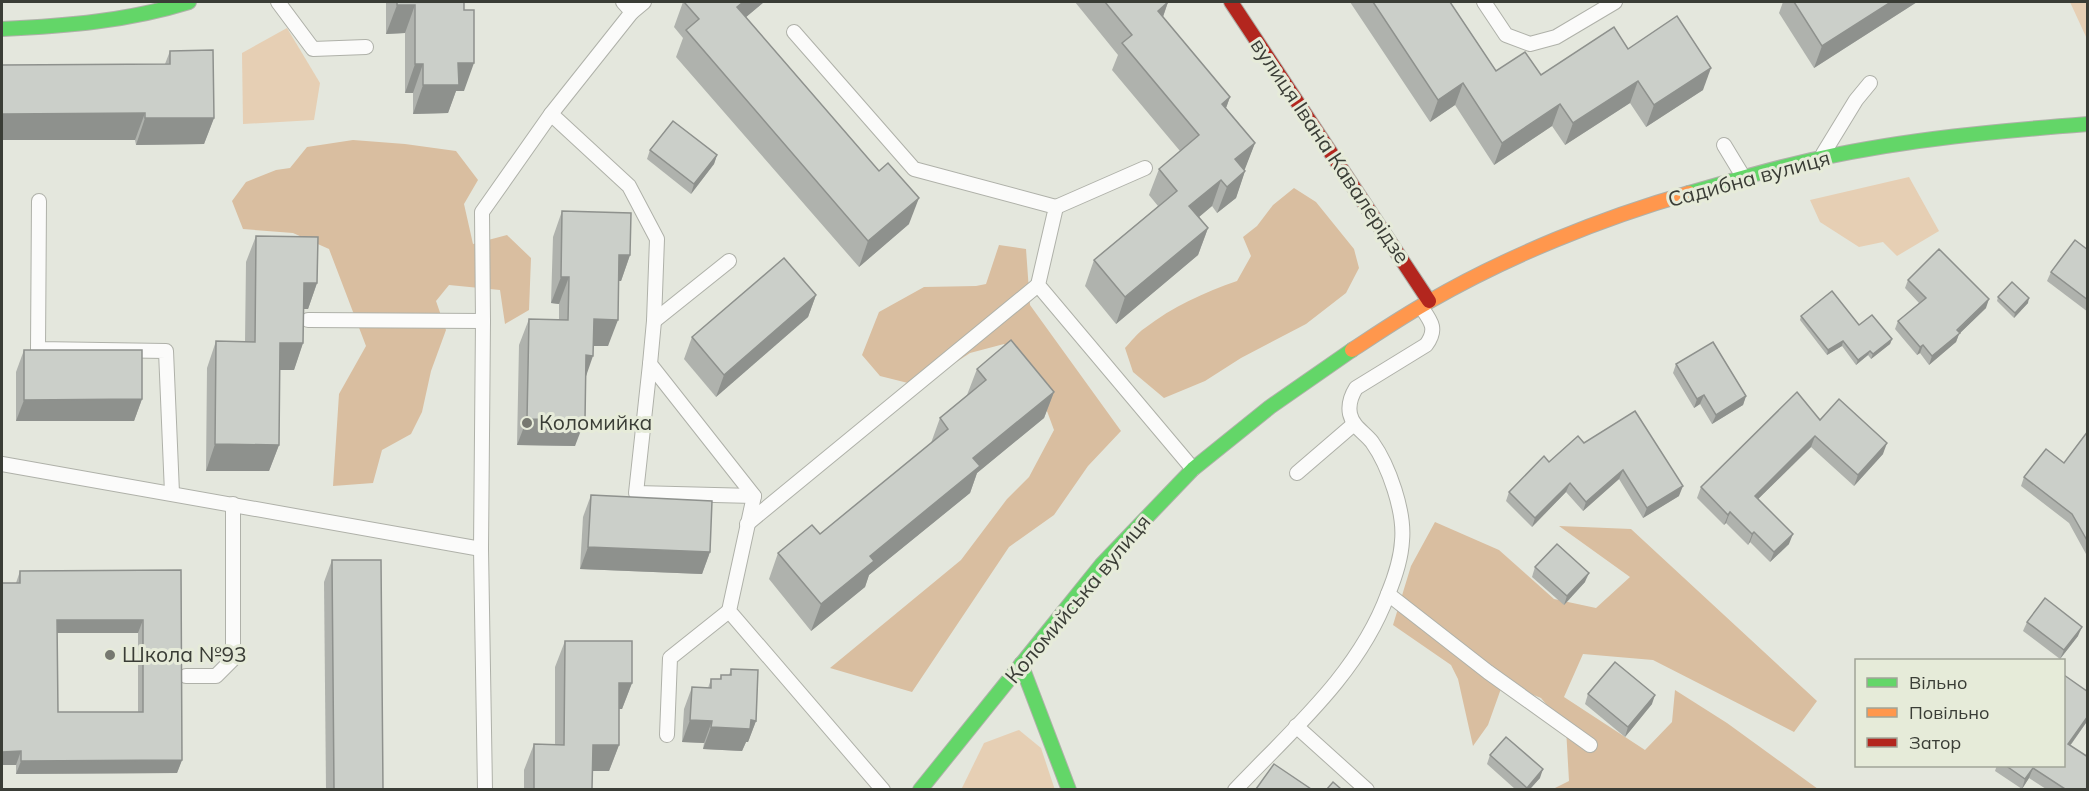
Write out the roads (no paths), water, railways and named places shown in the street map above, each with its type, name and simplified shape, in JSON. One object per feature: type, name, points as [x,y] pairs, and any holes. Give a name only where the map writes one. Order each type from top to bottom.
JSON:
[{"type":"street","points":[[2,29],[54,27],[120,20],[189,2]]},
{"type":"street","name":"вулиця Івана Кавалерідзе","points":[[1231,2],[1425,304]]},
{"type":"street","name":"Садибна вулиця","points":[[1425,304],[1472,278],[1552,241],[1665,200],[1744,177],[1820,158],[1917,141],[2088,124]]},
{"type":"street","name":"Коломийська вулиця","points":[[920,789],[1102,564],[1193,469],[1270,407],[1326,366],[1425,304]]},
{"type":"street","points":[[1021,664],[1069,789]]},
{"type":"lane","points":[[278,2],[313,49],[366,47]]},
{"type":"lane","points":[[485,789],[481,549],[482,212],[628,7],[644,2]]},
{"type":"lane","points":[[1484,2],[1506,35],[1530,44],[1556,37],[1615,2]]},
{"type":"lane","points":[[794,32],[914,169],[1056,207],[1145,168]]},
{"type":"lane","points":[[1820,158],[1856,100],[1870,83]]},
{"type":"lane","points":[[551,114],[629,186],[657,238],[654,321],[636,493],[754,496]]},
{"type":"lane","points":[[1725,145],[1744,177]]},
{"type":"lane","points":[[39,201],[38,349],[166,351],[172,493]]},
{"type":"lane","points":[[747,524],[1038,285],[1056,207]]},
{"type":"lane","points":[[654,321],[729,261]]},
{"type":"lane","points":[[1038,285],[1193,469]]},
{"type":"lane","points":[[1235,789],[1344,675],[1365,644],[1381,613],[1401,553],[1402,523],[1390,477],[1372,443],[1354,424],[1350,406],[1356,388],[1426,345],[1432,338],[1433,329],[1425,304]]},
{"type":"lane","points":[[308,320],[483,321]]},
{"type":"lane","points":[[650,364],[754,496]]},
{"type":"lane","points":[[1297,473],[1354,424]]},
{"type":"lane","points":[[2,464],[481,549]]},
{"type":"lane","points":[[667,735],[670,658],[729,611],[754,496]]},
{"type":"lane","points":[[186,676],[216,676],[233,659],[233,504]]},
{"type":"lane","points":[[1388,594],[1488,672],[1590,745]]},
{"type":"lane","points":[[729,611],[883,789]]},
{"type":"lane","points":[[1296,726],[1367,789]]},
{"type":"place","name":"Коломийка","points":[[527,423]]},
{"type":"place","name":"Школа №93","points":[[110,655]]}]
